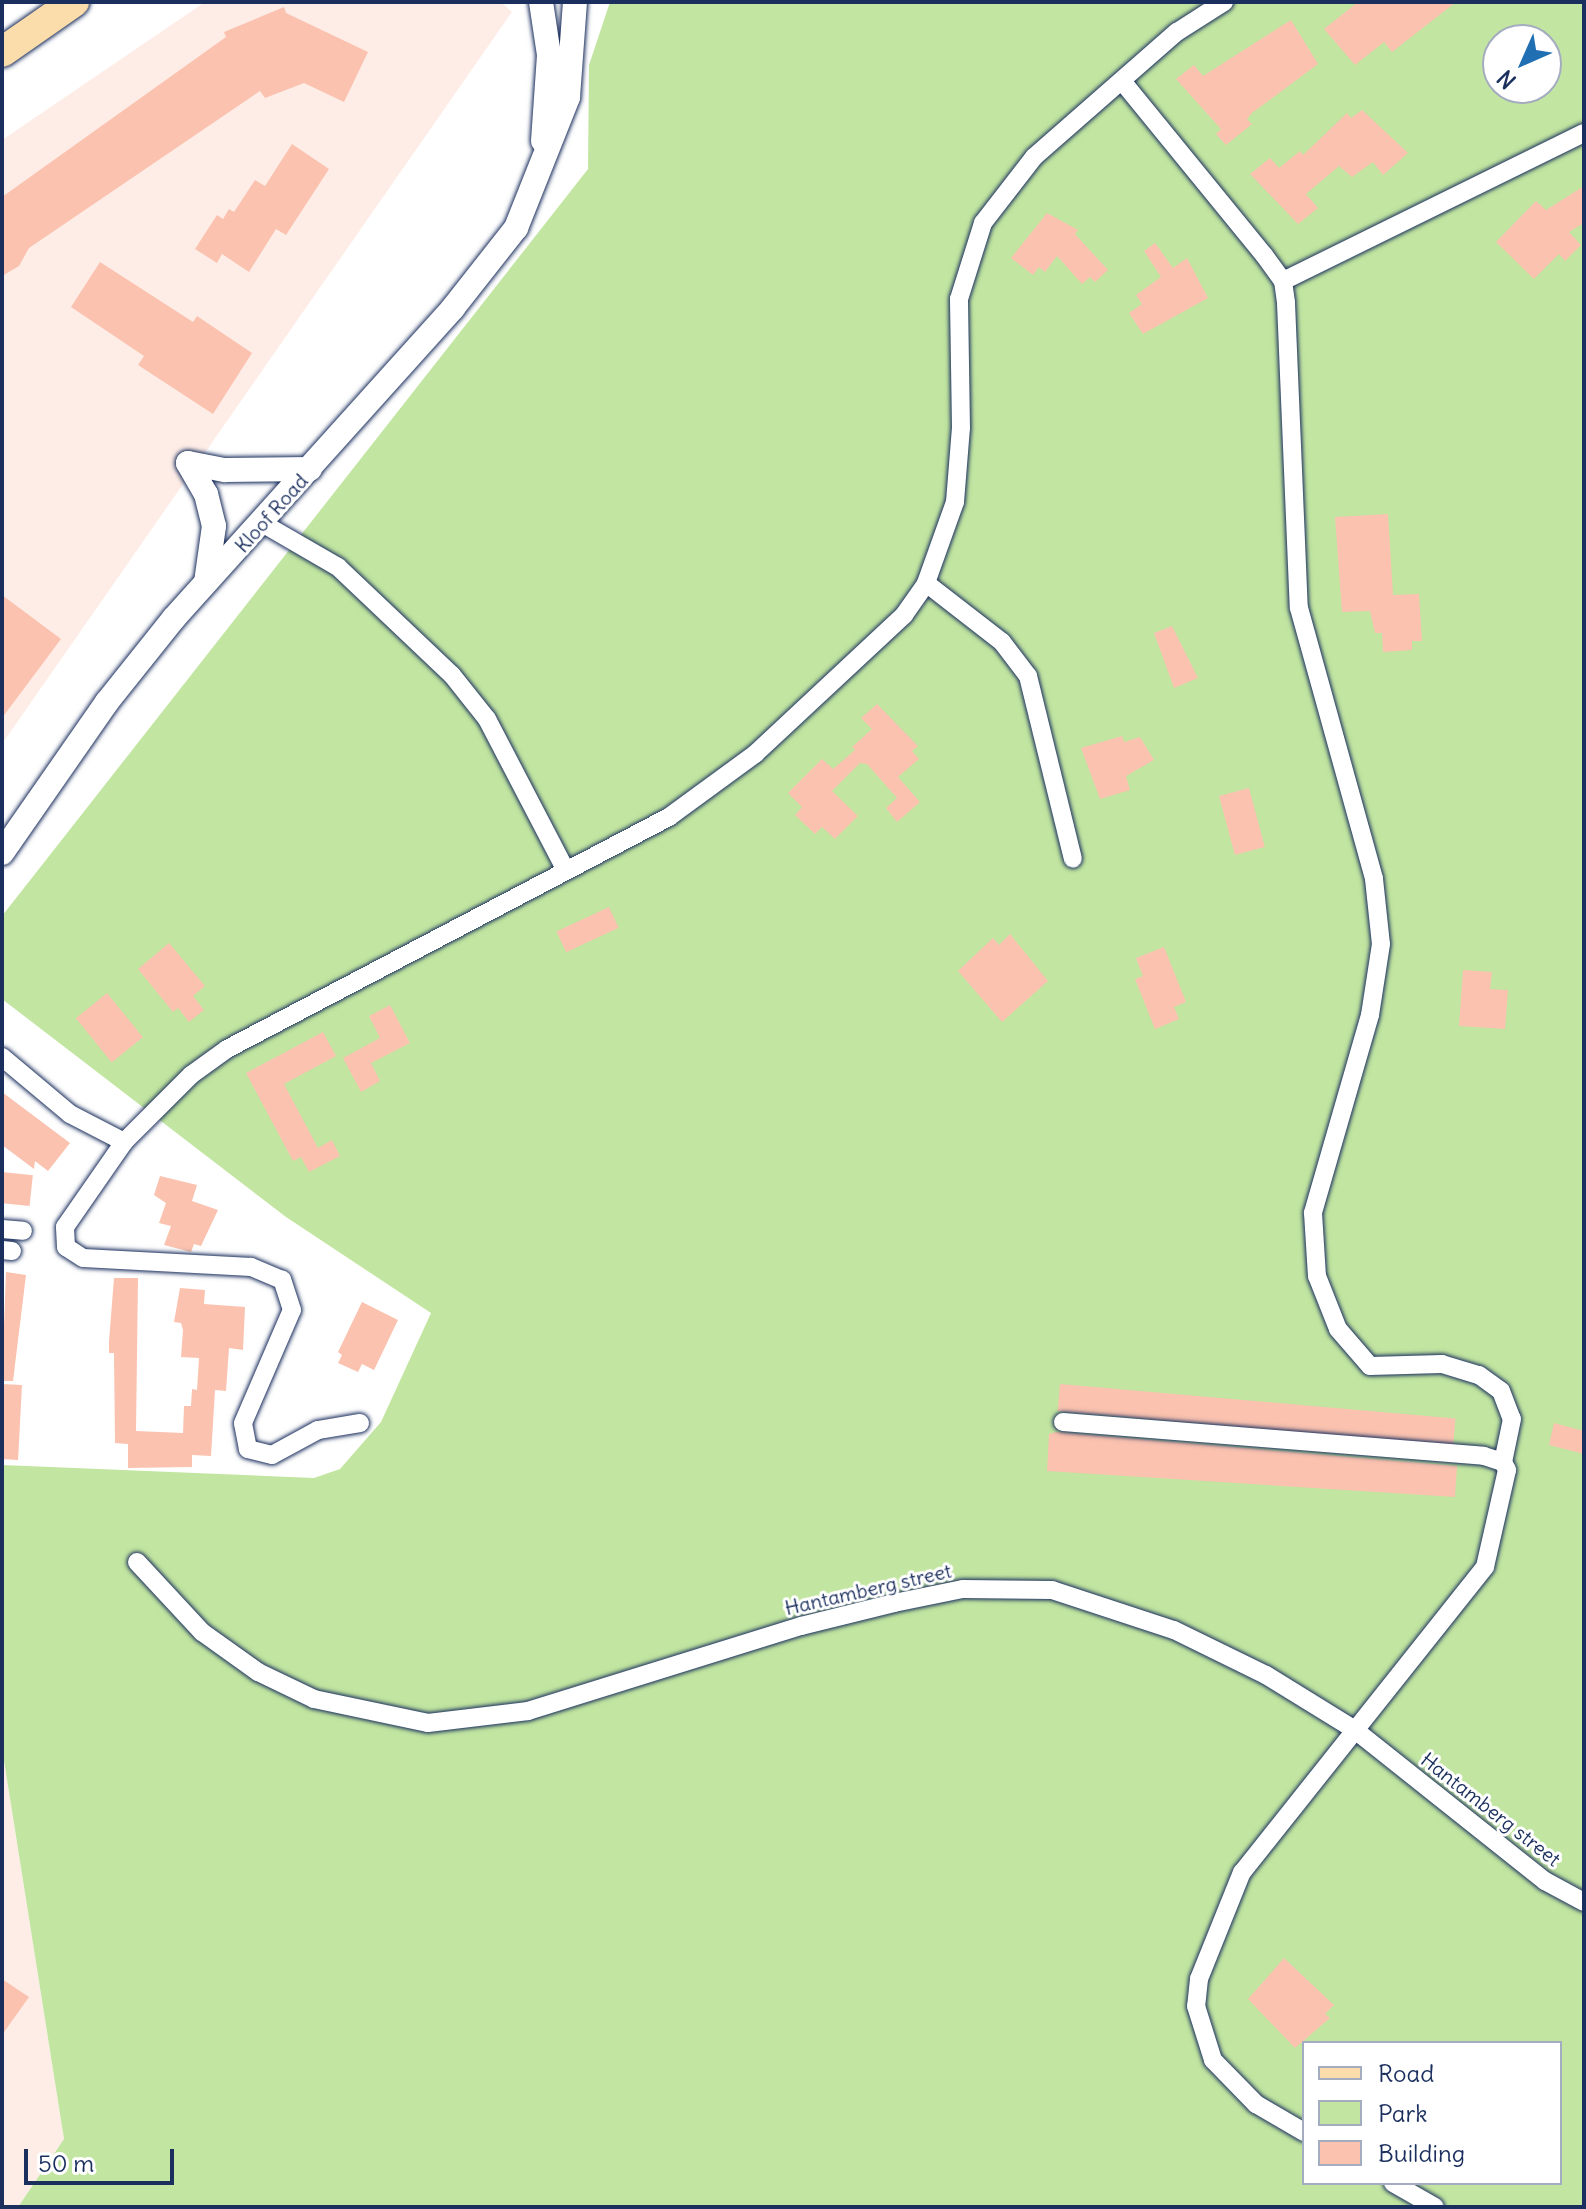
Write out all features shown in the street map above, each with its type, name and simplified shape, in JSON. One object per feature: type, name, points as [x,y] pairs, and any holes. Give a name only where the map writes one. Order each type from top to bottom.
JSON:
[{"type":"main road","points":[[2,52],[74,2]]},
{"type":"street","points":[[541,2],[549,55],[541,175]]},
{"type":"street","points":[[360,1423],[318,1430],[272,1455],[248,1449],[243,1423],[292,1310],[291,1296],[271,1273],[83,1258],[66,1247],[65,1227],[124,1142],[152,1109],[227,1049],[669,817],[755,754],[895,625],[926,583],[955,502],[961,428],[958,311],[972,250],[983,223],[1015,175],[1177,32],[1224,2]]},
{"type":"street","name":"Kloof Road","points":[[2,853],[107,702],[516,228],[541,175],[568,97],[577,5]]},
{"type":"street","points":[[1122,81],[1283,281],[1299,608],[1374,879],[1381,944],[1370,1015],[1313,1213],[1317,1276],[1338,1329],[1370,1366],[1442,1364],[1479,1375],[1501,1391],[1512,1419],[1503,1462],[1507,1470],[1485,1567],[1242,1872],[1199,1979],[1196,2006],[1213,2060],[1232,2085],[1302,2131]]},
{"type":"street","points":[[1283,281],[1584,133]]},
{"type":"street","points":[[206,585],[214,526],[206,494],[188,463],[225,470],[310,469]]},
{"type":"street","points":[[262,523],[338,567],[452,675],[487,719],[566,871]]},
{"type":"street","points":[[926,583],[1002,642],[1028,676],[1073,859]]},
{"type":"street","points":[[2,1057],[70,1114],[124,1142]]},
{"type":"street","points":[[2,1229],[23,1231]]},
{"type":"street","points":[[1063,1422],[1484,1456],[1503,1462]]},
{"type":"street","name":"Hantamberg street","points":[[137,1562],[202,1632],[258,1672],[314,1699],[428,1723],[528,1711],[801,1626],[894,1603],[963,1589],[1052,1590],[1174,1630],[1266,1675],[1355,1730],[1545,1881],[1584,1902]]},
{"type":"street","points":[[1396,2185],[1435,2207]]},
{"type":"shaded area","points":[[205,2],[501,2],[512,12],[2,744],[2,140]]},
{"type":"shaded area","points":[[2,1748],[64,2139],[18,2207],[2,2207]]},
{"type":"green space","points":[[610,2],[1584,2],[1584,2207],[18,2207],[64,2139],[2,1748],[2,1465],[314,1478],[340,1469],[381,1422],[431,1313],[286,1217],[2,999],[2,916],[588,169],[589,65]]},
{"type":"building","points":[[1358,2],[1456,2],[1392,52],[1384,42],[1355,65],[1324,29]]},
{"type":"building","points":[[284,7],[286,13],[368,52],[344,102],[304,83],[265,98],[260,91],[29,248],[19,266],[2,276],[2,197],[226,37],[224,32]]},
{"type":"building","points":[[1291,20],[1318,64],[1252,113],[1247,119],[1252,124],[1226,145],[1216,134],[1221,129],[1176,79],[1194,65],[1203,76]]},
{"type":"building","points":[[1362,110],[1408,153],[1383,175],[1373,162],[1352,177],[1339,166],[1306,194],[1318,208],[1298,224],[1250,174],[1270,158],[1279,168],[1300,151],[1303,155],[1347,113],[1351,118]]},
{"type":"building","points":[[292,144],[329,169],[286,235],[276,229],[249,272],[222,254],[217,263],[195,249],[217,215],[223,219],[229,209],[234,212],[255,180],[265,186]]},
{"type":"building","points":[[1584,186],[1584,223],[1569,232],[1581,245],[1565,261],[1559,254],[1534,279],[1496,242],[1536,201],[1546,210]]},
{"type":"building","points":[[1047,213],[1078,230],[1075,234],[1108,270],[1095,282],[1090,277],[1082,284],[1057,256],[1045,272],[1039,267],[1033,275],[1011,258]]},
{"type":"building","points":[[1155,243],[1173,268],[1187,258],[1208,298],[1143,334],[1129,313],[1142,304],[1136,295],[1161,277],[1144,251]]},
{"type":"building","points":[[100,262],[193,322],[197,316],[252,353],[213,414],[138,365],[144,356],[71,307]]},
{"type":"building","points":[[1388,514],[1393,595],[1419,594],[1422,641],[1412,641],[1412,650],[1383,652],[1382,633],[1375,633],[1370,611],[1342,612],[1335,517]]},
{"type":"building","points":[[2,595],[61,639],[2,718]]},
{"type":"building","points":[[1172,626],[1198,678],[1174,688],[1154,633]]},
{"type":"building","points":[[877,704],[918,746],[912,751],[919,759],[898,777],[920,802],[897,822],[886,808],[897,798],[867,764],[860,763],[832,791],[858,816],[835,839],[822,827],[815,834],[795,815],[802,807],[788,793],[822,759],[833,769],[855,750],[852,747],[872,729],[861,718]]},
{"type":"building","points":[[1122,736],[1124,742],[1140,737],[1154,760],[1126,776],[1130,790],[1100,799],[1081,748]]},
{"type":"building","points":[[1249,788],[1265,847],[1235,855],[1219,796]]},
{"type":"building","points":[[609,907],[619,928],[566,952],[556,932]]},
{"type":"building","points":[[1010,934],[1048,981],[1002,1022],[958,971],[993,938],[999,945]]},
{"type":"building","points":[[169,943],[205,986],[193,996],[204,1010],[189,1022],[178,1008],[173,1012],[138,969]]},
{"type":"building","points":[[1164,947],[1186,1002],[1174,1007],[1179,1019],[1155,1029],[1135,979],[1143,976],[1136,958]]},
{"type":"building","points":[[1463,970],[1492,972],[1490,989],[1508,990],[1505,1029],[1459,1026]]},
{"type":"building","points":[[107,993],[143,1037],[112,1062],[76,1018]]},
{"type":"building","points":[[390,1005],[410,1043],[371,1063],[380,1081],[361,1092],[343,1058],[380,1038],[369,1016]]},
{"type":"building","points":[[323,1032],[336,1056],[284,1084],[318,1148],[332,1140],[340,1156],[309,1172],[301,1157],[293,1161],[246,1073]]},
{"type":"building","points":[[2,1092],[70,1143],[48,1171],[35,1161],[34,1169],[2,1145]]},
{"type":"building","points":[[2,1172],[33,1175],[30,1206],[2,1203]]},
{"type":"building","points":[[160,1176],[197,1185],[192,1201],[218,1210],[201,1246],[194,1244],[191,1252],[164,1245],[171,1226],[159,1223],[166,1203],[154,1195]]},
{"type":"building","points":[[6,1272],[26,1275],[13,1381],[2,1381]]},
{"type":"building","points":[[114,1278],[138,1278],[136,1431],[183,1433],[184,1406],[191,1406],[192,1389],[197,1390],[199,1358],[181,1357],[183,1330],[181,1323],[174,1322],[180,1288],[205,1290],[204,1304],[245,1307],[243,1350],[229,1348],[226,1391],[215,1390],[211,1456],[192,1455],[192,1467],[128,1468],[128,1444],[115,1443],[114,1353],[109,1353]]},
{"type":"building","points":[[362,1302],[398,1320],[374,1370],[362,1364],[358,1372],[338,1363],[342,1355],[338,1352]]},
{"type":"building","points":[[2,1384],[22,1385],[18,1460],[2,1459]]},
{"type":"building","points":[[1060,1384],[1455,1419],[1453,1445],[1058,1411]]},
{"type":"building","points":[[1554,1423],[1584,1431],[1584,1454],[1549,1445]]},
{"type":"building","points":[[1056,1432],[1457,1466],[1455,1497],[1047,1471],[1049,1434]]},
{"type":"building","points":[[1284,1958],[1334,2005],[1325,2014],[1330,2018],[1295,2048],[1248,1999]]},
{"type":"building","points":[[2,1979],[29,1997],[2,2035]]}]
